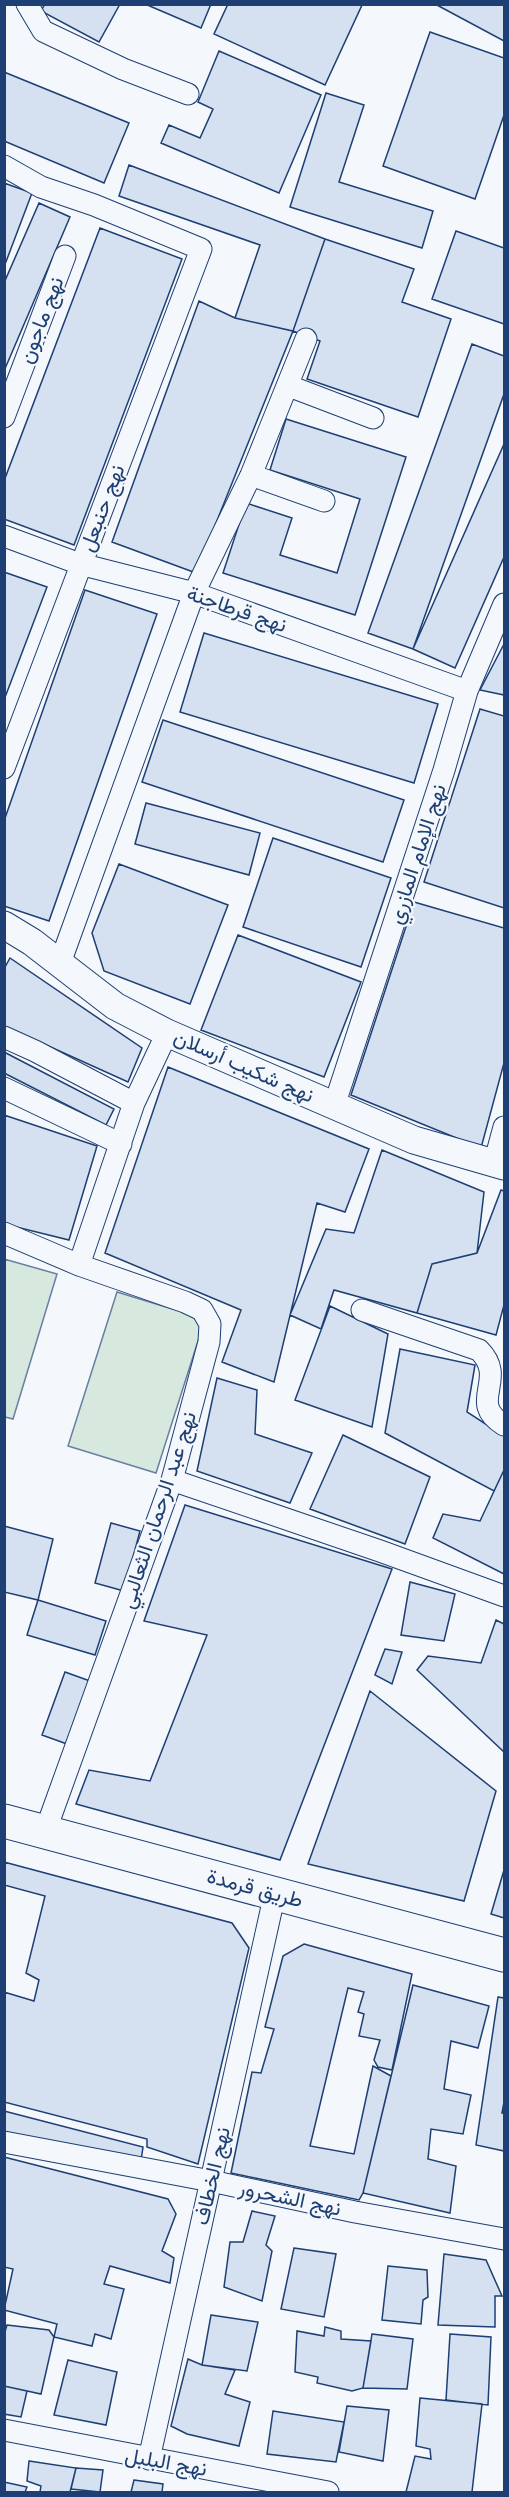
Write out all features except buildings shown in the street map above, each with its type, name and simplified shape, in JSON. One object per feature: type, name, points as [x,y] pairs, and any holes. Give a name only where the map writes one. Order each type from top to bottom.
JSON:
[{"type":"main road","name":"طريق قرمدة","points":[[4,1821],[504,1955]]},
{"type":"street","points":[[27,4],[43,31],[123,69],[188,94]]},
{"type":"street","name":"نهج حنبعل","points":[[4,166],[41,187],[94,205],[201,249],[4,768]]},
{"type":"street","name":"نهج ماجون","points":[[4,417],[65,256]]},
{"type":"street","points":[[60,963],[194,593],[251,475],[289,386],[306,339]]},
{"type":"street","points":[[289,386],[373,418]]},
{"type":"street","points":[[251,475],[324,501]]},
{"type":"street","name":"نهج قرطاجنة","points":[[4,536],[80,564],[194,593],[467,691]]},
{"type":"street","name":"نهج الإمام المازري","points":[[334,1106],[444,770],[467,691],[504,604]]},
{"type":"street","name":"نهج شكيب أرسلان","points":[[4,925],[60,963],[115,1006],[167,1033],[414,1140],[499,1165]]},
{"type":"street","points":[[79,1265],[134,1103],[167,1033]]},
{"type":"street","points":[[4,1037],[36,1051],[134,1103]]},
{"type":"street","points":[[4,1088],[121,1144]]},
{"type":"street","points":[[499,1165],[504,1127]]},
{"type":"street","name":"نهج عبد الرحمان الثعالبي","points":[[4,1233],[79,1265],[185,1302],[202,1310],[210,1324],[209,1342],[172,1480],[45,1832]]},
{"type":"street","points":[[362,1310],[479,1350],[492,1365],[494,1375],[488,1397],[488,1407],[504,1425]]},
{"type":"street","points":[[172,1480],[504,1596]]},
{"type":"street","name":"نهج الخطاف","points":[[148,2459],[275,1893]]},
{"type":"street","name":"نهج الشحرور","points":[[4,2142],[211,2181],[355,2212],[504,2239]]},
{"type":"street","name":"نهج البلبل","points":[[4,2430],[328,2493]]},
{"type":"shaded area","points":[[4,1259],[57,1274],[13,1419],[5,1417]]},
{"type":"shaded area","points":[[117,1292],[205,1319],[156,1473],[68,1446]]}]
